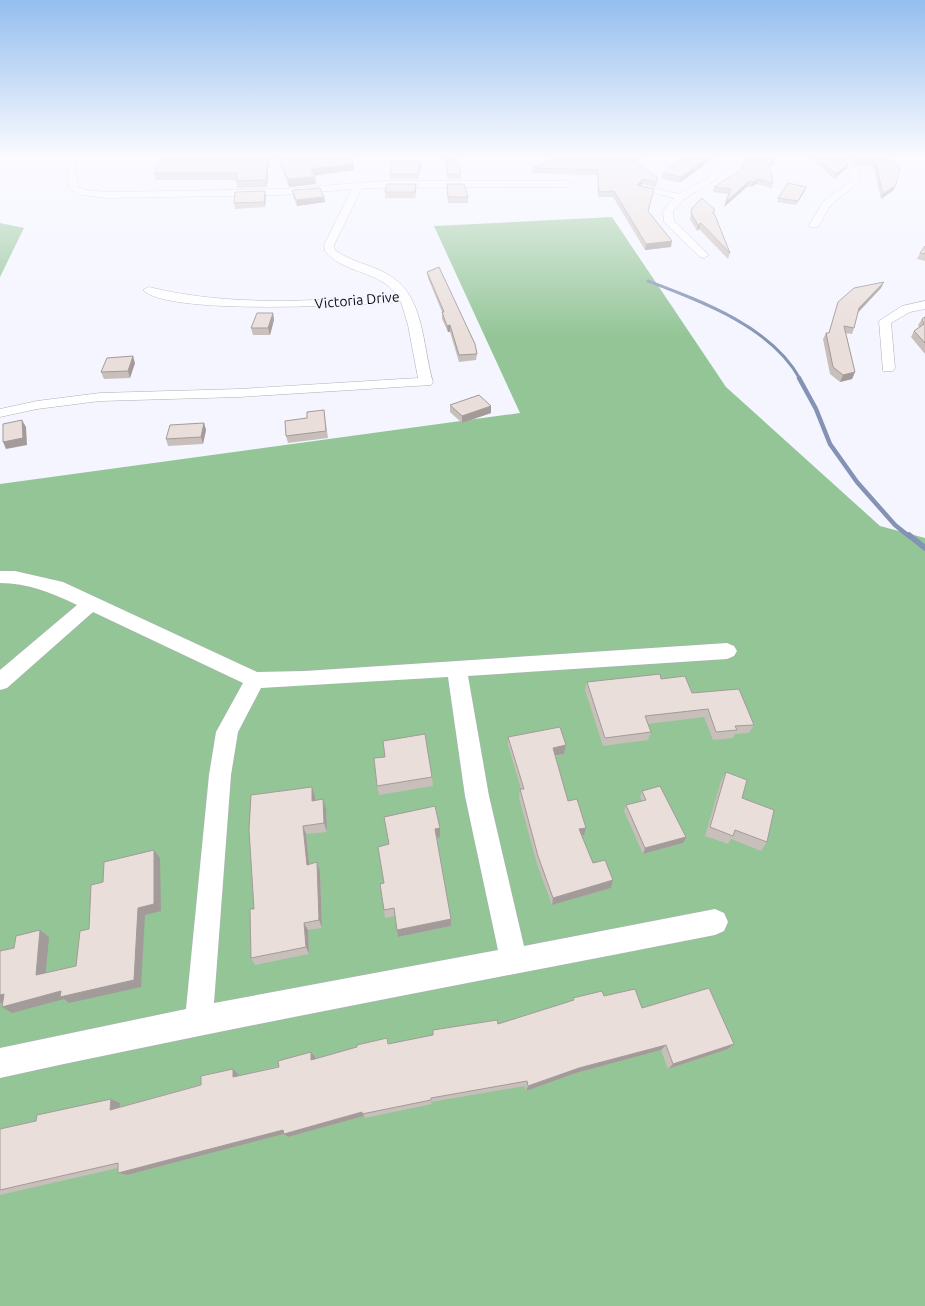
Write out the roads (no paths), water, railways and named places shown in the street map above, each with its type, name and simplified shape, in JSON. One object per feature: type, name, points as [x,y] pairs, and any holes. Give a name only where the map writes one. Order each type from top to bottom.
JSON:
[{"type":"street","name":"Victoria Drive","points":[[344,216],[329,245],[330,251],[337,257],[369,269],[395,283],[406,298]]},
{"type":"street","points":[[668,216],[669,222],[704,254]]},
{"type":"street","points":[[814,225],[819,216]]},
{"type":"street","name":"Victoria Drive","points":[[149,290],[167,296],[241,304],[287,306],[406,298]]},
{"type":"street","points":[[0,413],[37,405],[100,397],[239,393],[426,382],[406,298]]},
{"type":"street","points":[[888,368],[885,321],[906,309],[925,305]]},
{"type":"street","points":[[0,577],[15,577],[56,588],[89,605],[255,680],[727,652]]},
{"type":"street","points":[[0,682],[89,605]]},
{"type":"street","points":[[457,669],[477,796],[514,961]]},
{"type":"street","points":[[199,1020],[220,775],[227,732],[255,680]]},
{"type":"street","points":[[0,1064],[199,1020],[715,922]]},
{"type":"waterway","points":[[648,281],[712,307],[754,330],[788,361],[800,379]]},
{"type":"waterway","points":[[799,378],[816,409],[830,444],[857,482],[895,525],[910,537]]},
{"type":"waterway","points":[[909,535],[925,548]]}]
